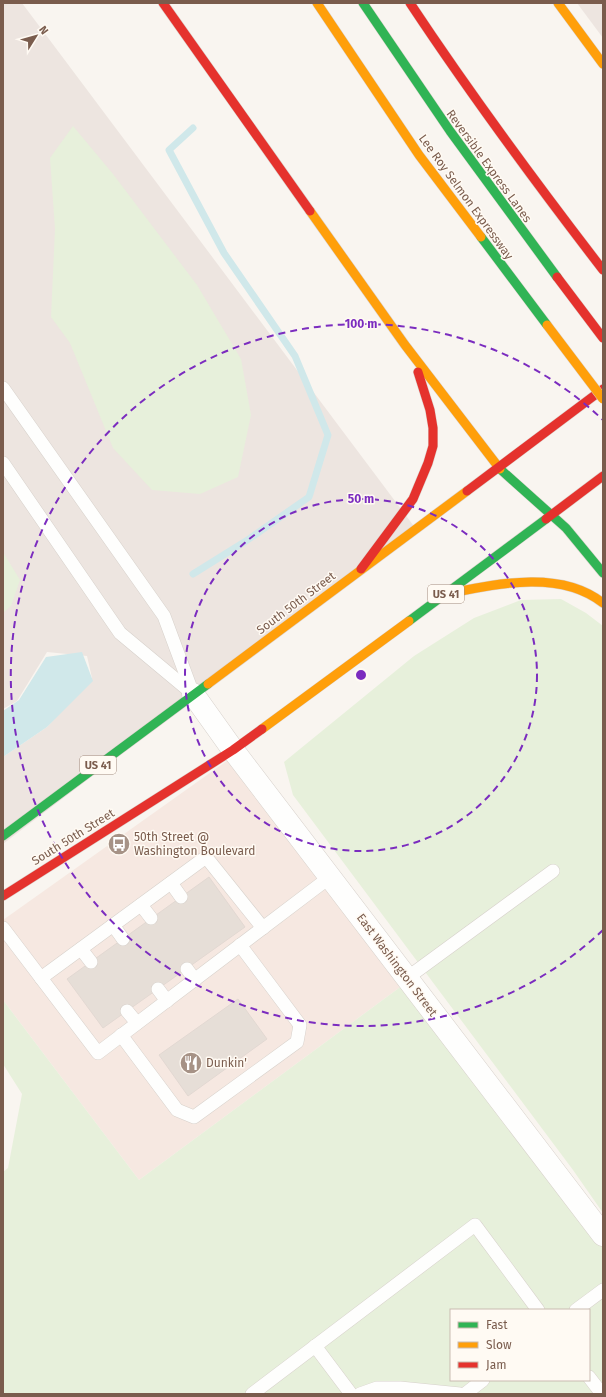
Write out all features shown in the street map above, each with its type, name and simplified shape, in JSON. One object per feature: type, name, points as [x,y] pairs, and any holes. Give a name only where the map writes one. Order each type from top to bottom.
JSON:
[{"type":"main road","points":[[163,3],[406,345],[498,467],[566,528],[603,573]]},
{"type":"main road","name":"Lee Roy Selmon Expressway","points":[[318,3],[419,155],[603,399]]},
{"type":"main road","name":"Reversible Express Lanes","points":[[363,3],[426,98],[486,183],[603,338]]},
{"type":"main road","points":[[410,3],[447,59],[501,135],[603,270]]},
{"type":"main road","points":[[558,3],[603,64]]},
{"type":"main road","points":[[361,568],[413,499],[428,464],[433,446],[433,428],[430,410],[419,375],[406,345]]},
{"type":"main road","name":"South 50th Street","points":[[3,836],[603,389]]},
{"type":"main road","name":"South 50th Street","points":[[3,896],[233,750],[446,594],[603,476]]},
{"type":"main road","points":[[446,594],[482,587],[533,582],[554,583],[574,587],[590,593],[603,603]]},
{"type":"street","name":"East Washington Street","points":[[193,694],[233,750],[603,1234]]},
{"type":"lane","points":[[3,388],[164,616],[193,694]]},
{"type":"lane","points":[[3,464],[120,633],[193,694]]},
{"type":"lane","points":[[41,978],[206,857],[263,928]]},
{"type":"lane","points":[[407,978],[553,871]]},
{"type":"lane","points":[[3,928],[98,1053],[194,980],[222,951],[240,945],[330,877]]},
{"type":"lane","points":[[171,883],[181,897]]},
{"type":"lane","points":[[141,905],[151,918]]},
{"type":"lane","points":[[113,925],[123,939]]},
{"type":"lane","points":[[121,1035],[176,1110],[194,1118],[297,1042],[300,1025],[240,945]]},
{"type":"lane","points":[[81,949],[91,962]]},
{"type":"lane","points":[[186,968],[194,980]]},
{"type":"lane","points":[[158,989],[167,1001]]},
{"type":"lane","points":[[127,1011],[137,1023]]},
{"type":"lane","points":[[252,1394],[475,1225],[537,1309]]},
{"type":"lane","points":[[577,1309],[603,1290]]},
{"type":"lane","points":[[315,1346],[351,1394]]},
{"type":"lane","points":[[590,1378],[602,1394]]},
{"type":"lane","points":[[465,1394],[483,1381]]},
{"type":"lane","points":[[360,1394],[377,1388],[400,1388],[460,1394]]},
{"type":"shaded area","points":[[3,3],[22,3],[416,529],[3,844],[3,757],[47,727],[92,678],[87,656],[47,652],[17,701],[3,709]]},
{"type":"shaded area","points":[[577,3],[603,3],[603,38]]},
{"type":"shaded area","points":[[238,753],[407,982],[139,1180],[3,1000],[3,920]]},
{"type":"green space","points":[[73,126],[113,174],[197,285],[241,359],[251,415],[238,477],[200,494],[152,490],[113,448],[70,343],[51,317],[55,229],[50,158]]},
{"type":"green space","points":[[3,552],[20,580],[11,606],[3,613]]},
{"type":"green space","points":[[561,599],[586,613],[603,626],[603,1213],[573,1170],[293,795],[284,762],[414,656],[474,618],[521,600]]},
{"type":"green space","points":[[407,982],[603,1242],[603,1394],[3,1394],[3,1172],[8,1168],[22,1094],[3,1064],[3,1000],[139,1180]]},
{"type":"water","points":[[82,652],[93,681],[47,727],[3,757],[3,711],[19,700],[46,657]]},
{"type":"building","points":[[209,877],[245,927],[103,1028],[67,979]]},
{"type":"building","points":[[238,999],[267,1039],[188,1096],[159,1055]]},
{"type":"waterway","points":[[193,128],[169,150],[224,253],[295,356],[328,435],[309,497],[246,541],[193,574]]},
{"type":"traffic: fast","points":[[363,3],[450,131],[557,277]]},
{"type":"traffic: fast","points":[[481,237],[547,325]]},
{"type":"traffic: fast","points":[[500,469],[566,528],[603,573]]},
{"type":"traffic: fast","points":[[409,621],[546,519]]},
{"type":"traffic: fast","points":[[3,836],[208,684]]},
{"type":"traffic: slow","points":[[317,3],[419,155],[481,237]]},
{"type":"traffic: slow","points":[[558,3],[603,64]]},
{"type":"traffic: slow","points":[[310,211],[405,345],[500,469]]},
{"type":"traffic: slow","points":[[547,325],[603,399]]},
{"type":"traffic: slow","points":[[208,684],[467,491]]},
{"type":"traffic: slow","points":[[446,594],[506,583],[548,583],[567,586],[586,592],[603,603]]},
{"type":"traffic: slow","points":[[262,729],[409,621]]},
{"type":"traffic: jam","points":[[163,3],[310,211]]},
{"type":"traffic: jam","points":[[410,3],[504,138],[603,270]]},
{"type":"traffic: jam","points":[[557,277],[603,338]]},
{"type":"traffic: jam","points":[[361,569],[413,499],[428,463],[433,446],[433,428],[430,410],[418,372]]},
{"type":"traffic: jam","points":[[467,491],[603,389]]},
{"type":"traffic: jam","points":[[546,519],[603,476]]},
{"type":"traffic: jam","points":[[3,896],[233,750],[262,729]]},
{"type":"place","name":"50th Street @ Washington Boulevard","points":[[119,844]]},
{"type":"place","name":"Dunkin'","points":[[191,1063]]}]
